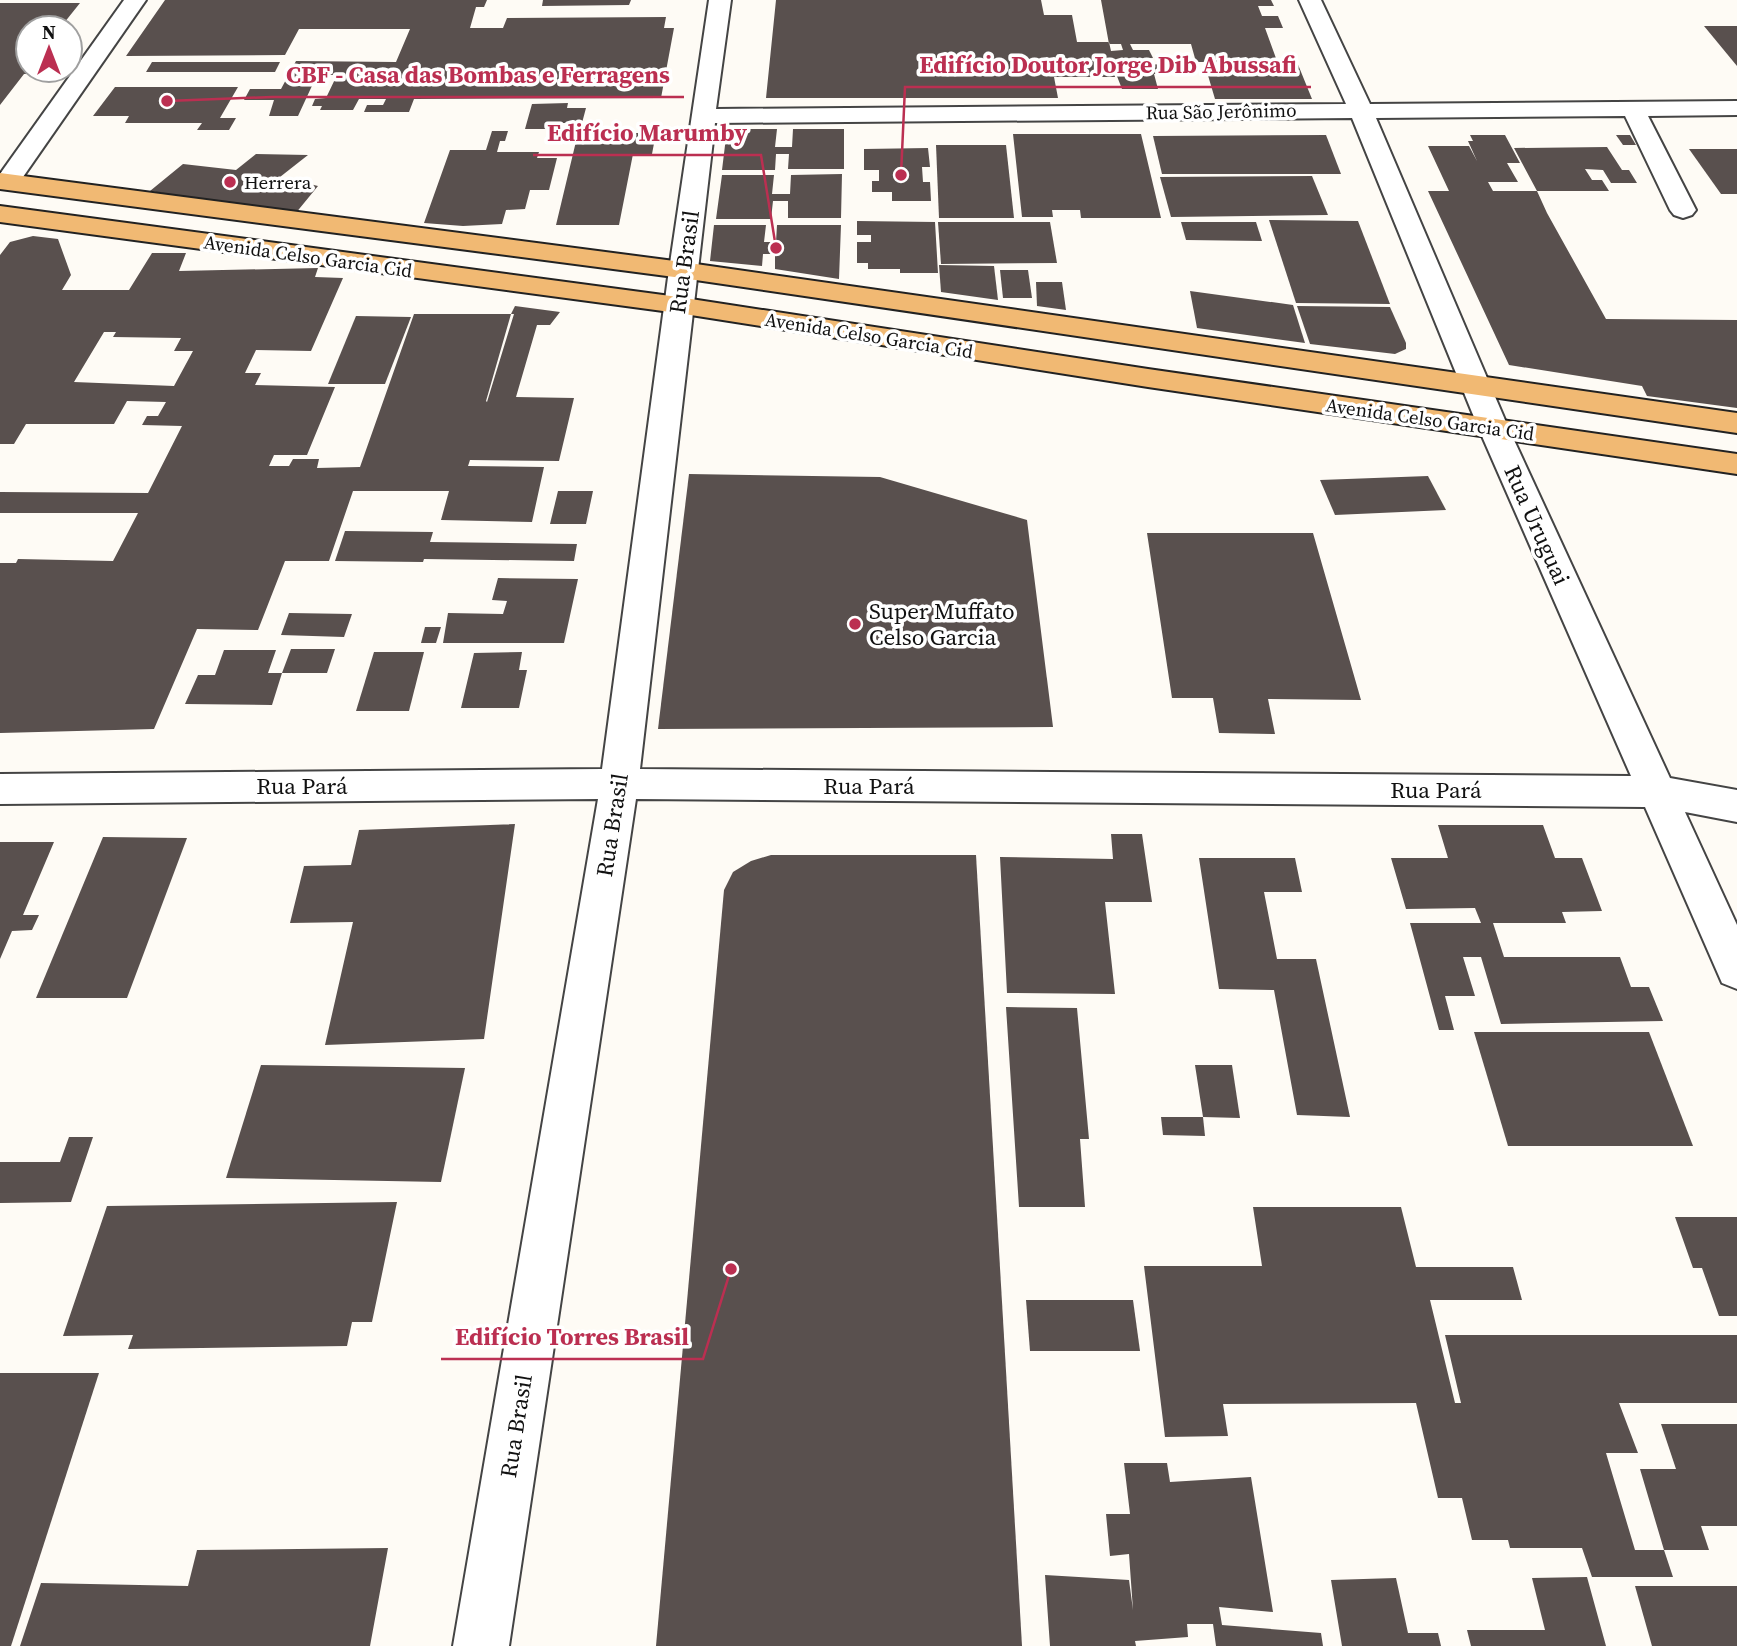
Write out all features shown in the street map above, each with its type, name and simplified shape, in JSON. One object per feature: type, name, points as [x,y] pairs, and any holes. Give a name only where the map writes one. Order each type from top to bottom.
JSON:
[{"type":"main road","name":"Avenida Celso Garcia Cid","points":[[2,185],[200,207],[395,233],[1114,373],[1731,463]]},
{"type":"main road","points":[[173,238],[200,207]]},
{"type":"main road","name":"Avenida Celso Garcia Cid","points":[[0,215],[375,265],[680,288],[1123,334],[1726,421]]},
{"type":"main road","points":[[375,265],[395,233]]},
{"type":"main road","points":[[1114,373],[1123,334]]},
{"type":"main road","points":[[1726,421],[1731,463]]},
{"type":"street","points":[[2,185],[135,0]]},
{"type":"street","name":"Rua Brasil","points":[[481,1646],[618,784],[680,288],[720,0]]},
{"type":"street","name":"Rua Uruguai","points":[[1310,0],[1361,110],[1493,427],[1737,970]]},
{"type":"street","name":"Rua São Jerônimo","points":[[705,116],[1737,108]]},
{"type":"street","points":[[1633,109],[1683,210]]},
{"type":"street","name":"Rua Pará","points":[[0,789],[618,784],[1659,792],[1737,806]]},
{"type":"building","points":[[165,0],[487,0],[484,7],[476,7],[470,28],[503,28],[507,18],[666,17],[664,28],[674,28],[661,98],[414,99],[409,112],[364,112],[367,105],[383,105],[386,99],[359,99],[353,110],[320,110],[322,106],[312,106],[315,99],[326,98],[337,75],[317,75],[298,116],[269,116],[274,100],[244,100],[250,89],[281,89],[296,61],[396,62],[410,29],[299,29],[285,55],[126,56]]},
{"type":"building","points":[[543,0],[631,0],[629,5],[542,6]]},
{"type":"building","points":[[776,0],[1041,0],[1044,15],[1072,15],[1077,42],[1109,42],[1101,0],[1271,0],[1274,6],[1258,6],[1262,16],[1278,16],[1283,28],[1265,28],[1277,61],[1297,62],[1312,99],[1215,99],[1204,62],[1196,62],[1191,44],[1130,44],[1133,50],[1149,50],[1153,58],[1112,60],[1115,77],[1054,77],[1058,98],[766,98]],"holes":[[[1109,44],[1121,44],[1123,50],[1111,51]]]},
{"type":"building","points":[[0,3],[80,3],[71,14],[14,14],[14,84],[16,84],[0,105]]},
{"type":"building","points":[[1704,26],[1737,26],[1737,66]]},
{"type":"building","points":[[152,62],[280,62],[275,72],[146,72]]},
{"type":"building","points":[[1167,64],[1170,74],[1154,74],[1158,89],[1122,89],[1113,66]]},
{"type":"building","points":[[115,87],[238,87],[220,118],[236,118],[229,130],[197,130],[202,123],[125,123],[129,116],[93,116]]},
{"type":"building","points":[[568,103],[567,108],[586,108],[582,123],[562,123],[560,129],[525,129],[532,104]]},
{"type":"building","points":[[727,129],[777,129],[775,147],[792,147],[793,129],[844,129],[844,169],[788,169],[789,154],[776,154],[775,170],[722,170]]},
{"type":"building","points":[[492,131],[508,131],[505,141],[500,141],[497,152],[539,152],[537,158],[557,158],[549,190],[530,190],[525,209],[506,210],[502,224],[463,226],[424,223],[450,150],[486,150]]},
{"type":"building","points":[[578,133],[656,133],[652,154],[633,154],[619,225],[556,225]]},
{"type":"building","points":[[1013,134],[1141,134],[1161,218],[1081,218],[1080,210],[1052,210],[1053,217],[1022,217]]},
{"type":"building","points":[[1326,135],[1341,174],[1162,174],[1153,136]]},
{"type":"building","points":[[1470,135],[1505,135],[1520,163],[1507,163],[1518,182],[1488,182],[1493,191],[1537,191],[1606,319],[1737,320],[1737,408],[1647,396],[1642,386],[1509,365],[1428,191],[1449,191],[1428,146],[1469,146],[1477,161],[1468,141],[1473,141]]},
{"type":"building","points":[[1616,135],[1630,135],[1636,145],[1623,145]]},
{"type":"building","points":[[936,145],[1006,145],[1014,218],[939,218]]},
{"type":"building","points":[[1607,147],[1622,170],[1629,170],[1637,183],[1611,183],[1603,170],[1585,169],[1592,180],[1602,180],[1609,191],[1537,191],[1514,148]]},
{"type":"building","points":[[928,148],[930,167],[922,167],[923,182],[930,182],[931,201],[892,201],[892,192],[872,192],[872,181],[879,181],[879,170],[864,170],[864,149]]},
{"type":"building","points":[[1689,149],[1737,149],[1737,194],[1721,194]]},
{"type":"building","name":"Herrera","points":[[256,154],[308,155],[280,177],[318,186],[295,214],[150,191],[183,164],[236,170]]},
{"type":"building","points":[[842,174],[841,218],[788,218],[788,201],[773,201],[771,219],[716,219],[722,175],[774,175],[772,194],[790,194],[791,175]]},
{"type":"building","points":[[1312,176],[1328,215],[1171,217],[1160,177]]},
{"type":"building","points":[[1269,220],[1358,221],[1390,304],[1296,303]]},
{"type":"building","points":[[857,221],[935,222],[938,273],[900,273],[900,269],[868,269],[868,263],[857,263],[857,242],[871,242],[871,235],[857,235]]},
{"type":"building","points":[[938,222],[1050,222],[1057,263],[941,264]]},
{"type":"building","points":[[1181,222],[1256,222],[1262,241],[1186,240]]},
{"type":"building","points":[[714,225],[766,225],[764,242],[776,242],[777,225],[841,225],[839,279],[775,269],[775,254],[763,254],[762,266],[710,261]]},
{"type":"building","points":[[33,236],[58,239],[71,275],[62,290],[129,290],[152,253],[186,253],[179,271],[318,268],[315,277],[343,278],[311,351],[256,350],[245,373],[261,373],[255,385],[335,387],[307,455],[274,455],[269,466],[289,466],[293,459],[319,459],[317,468],[360,467],[414,314],[511,314],[515,306],[560,312],[550,325],[537,325],[516,397],[574,398],[559,461],[470,460],[468,466],[544,467],[532,522],[441,520],[449,491],[353,491],[329,561],[285,561],[258,630],[197,629],[154,729],[0,733],[0,563],[16,563],[18,559],[113,561],[138,513],[0,513],[0,492],[148,493],[182,426],[142,425],[147,416],[158,416],[166,402],[127,401],[114,424],[26,424],[14,444],[0,444],[0,255],[10,242]],"holes":[[[511,314],[514,314],[487,402]],[[104,332],[116,332],[113,337],[181,338],[174,351],[193,351],[174,386],[74,382]]]},
{"type":"building","points":[[939,265],[994,266],[998,300],[941,292]]},
{"type":"building","points":[[1000,270],[1028,270],[1032,298],[1003,298]]},
{"type":"building","points":[[1036,282],[1062,282],[1066,310],[1037,306]]},
{"type":"building","points":[[1190,291],[1293,305],[1305,343],[1197,328]]},
{"type":"building","points":[[1297,306],[1390,307],[1406,343],[1406,349],[1395,354],[1310,344]]},
{"type":"building","points":[[356,316],[411,317],[385,384],[328,384]]},
{"type":"building","name":"Super Muffato Celso Garcia","points":[[689,474],[880,477],[1027,520],[1053,727],[658,729]]},
{"type":"building","points":[[1428,476],[1446,510],[1335,515],[1320,480]]},
{"type":"building","points":[[558,491],[593,491],[586,524],[550,524]]},
{"type":"building","points":[[345,531],[433,532],[430,542],[577,544],[574,561],[335,561]]},
{"type":"building","points":[[1147,533],[1313,533],[1361,700],[1268,699],[1275,734],[1219,733],[1213,698],[1172,698]]},
{"type":"building","points":[[498,578],[578,579],[564,643],[443,643],[448,613],[503,614],[507,601],[492,600]]},
{"type":"building","points":[[289,613],[352,614],[344,637],[281,635]]},
{"type":"building","points":[[425,627],[441,627],[436,643],[421,643]]},
{"type":"building","points":[[291,649],[335,649],[327,673],[282,673]]},
{"type":"building","points":[[224,650],[276,650],[268,673],[282,673],[272,705],[185,704],[198,675],[215,675]]},
{"type":"building","points":[[374,652],[424,652],[409,711],[356,711]]},
{"type":"building","points":[[522,652],[519,670],[527,670],[519,708],[461,708],[474,653]]},
{"type":"building","points":[[515,824],[484,1039],[325,1045],[353,922],[290,923],[304,866],[351,865],[359,830]]},
{"type":"building","points":[[1438,825],[1543,825],[1555,858],[1582,858],[1602,911],[1562,912],[1566,923],[1493,923],[1504,957],[1620,957],[1631,987],[1649,987],[1663,1021],[1501,1024],[1481,957],[1463,957],[1475,996],[1445,996],[1454,1030],[1439,1030],[1410,923],[1481,923],[1475,908],[1406,909],[1391,858],[1448,858]]},
{"type":"building","points":[[1111,834],[1142,834],[1152,902],[1105,902],[1115,994],[1007,993],[1000,857],[1113,859]]},
{"type":"building","points":[[103,837],[187,838],[127,998],[36,998]]},
{"type":"building","points":[[0,842],[54,842],[23,915],[39,915],[32,930],[12,931],[0,959]]},
{"type":"building","points":[[771,855],[976,855],[1022,1646],[656,1646],[724,890],[733,872],[751,861]]},
{"type":"building","points":[[1199,858],[1295,858],[1302,892],[1264,892],[1277,959],[1316,959],[1350,1117],[1297,1115],[1274,990],[1219,989]]},
{"type":"building","points":[[1006,1007],[1077,1008],[1089,1139],[1080,1139],[1085,1207],[1019,1207]]},
{"type":"building","points":[[1474,1032],[1649,1032],[1693,1146],[1508,1146]]},
{"type":"building","points":[[261,1065],[465,1068],[441,1182],[226,1178]]},
{"type":"building","points":[[1195,1065],[1232,1065],[1240,1118],[1203,1117]]},
{"type":"building","points":[[1161,1117],[1203,1117],[1205,1136],[1163,1135]]},
{"type":"building","points":[[69,1137],[93,1137],[71,1202],[0,1203],[0,1162],[60,1162]]},
{"type":"building","points":[[397,1202],[372,1322],[352,1322],[347,1346],[128,1349],[133,1335],[63,1336],[107,1206]]},
{"type":"building","points":[[1253,1207],[1401,1207],[1416,1267],[1513,1267],[1522,1300],[1430,1300],[1455,1403],[1461,1403],[1445,1335],[1737,1335],[1737,1403],[1619,1403],[1638,1453],[1606,1453],[1635,1550],[1664,1550],[1673,1577],[1592,1577],[1582,1548],[1510,1548],[1508,1540],[1472,1540],[1462,1498],[1438,1498],[1416,1403],[1223,1404],[1228,1436],[1165,1437],[1144,1266],[1262,1266]]},
{"type":"building","points":[[1675,1217],[1737,1217],[1737,1316],[1719,1316],[1702,1268],[1693,1268]]},
{"type":"building","points":[[1026,1300],[1133,1300],[1140,1351],[1030,1351]]},
{"type":"building","points":[[0,1373],[99,1373],[11,1646],[0,1646]]},
{"type":"building","points":[[1661,1424],[1737,1424],[1737,1526],[1701,1526],[1709,1550],[1664,1550],[1640,1469],[1676,1469]]},
{"type":"building","points":[[1124,1463],[1167,1463],[1170,1482],[1251,1477],[1273,1612],[1219,1607],[1222,1625],[1321,1633],[1323,1646],[1216,1646],[1213,1624],[1187,1624],[1188,1637],[1135,1641],[1136,1646],[1050,1646],[1045,1575],[1129,1580],[1133,1610],[1129,1554],[1110,1556],[1106,1514],[1130,1514]]},
{"type":"building","points":[[388,1548],[370,1646],[20,1646],[41,1583],[188,1586],[197,1550]]},
{"type":"building","points":[[1587,1577],[1606,1646],[1471,1646],[1467,1630],[1545,1630],[1532,1578]]},
{"type":"building","points":[[1396,1578],[1408,1633],[1438,1633],[1441,1646],[1342,1646],[1331,1580]]},
{"type":"building","points":[[1635,1586],[1737,1586],[1737,1646],[1652,1646]]},
{"type":"place","name":"CBF - Casa das Bombas e Ferragens","points":[[167,101]]},
{"type":"place","name":"Edifício Doutor Jorge Dib Abussafi","points":[[901,175]]},
{"type":"place","name":"Herrera","points":[[230,182]]},
{"type":"place","name":"Edifício Marumby","points":[[776,248]]},
{"type":"place","name":"Super Muffato Celso Garcia","points":[[855,624]]},
{"type":"place","name":"Edifício Torres Brasil","points":[[731,1269]]}]
